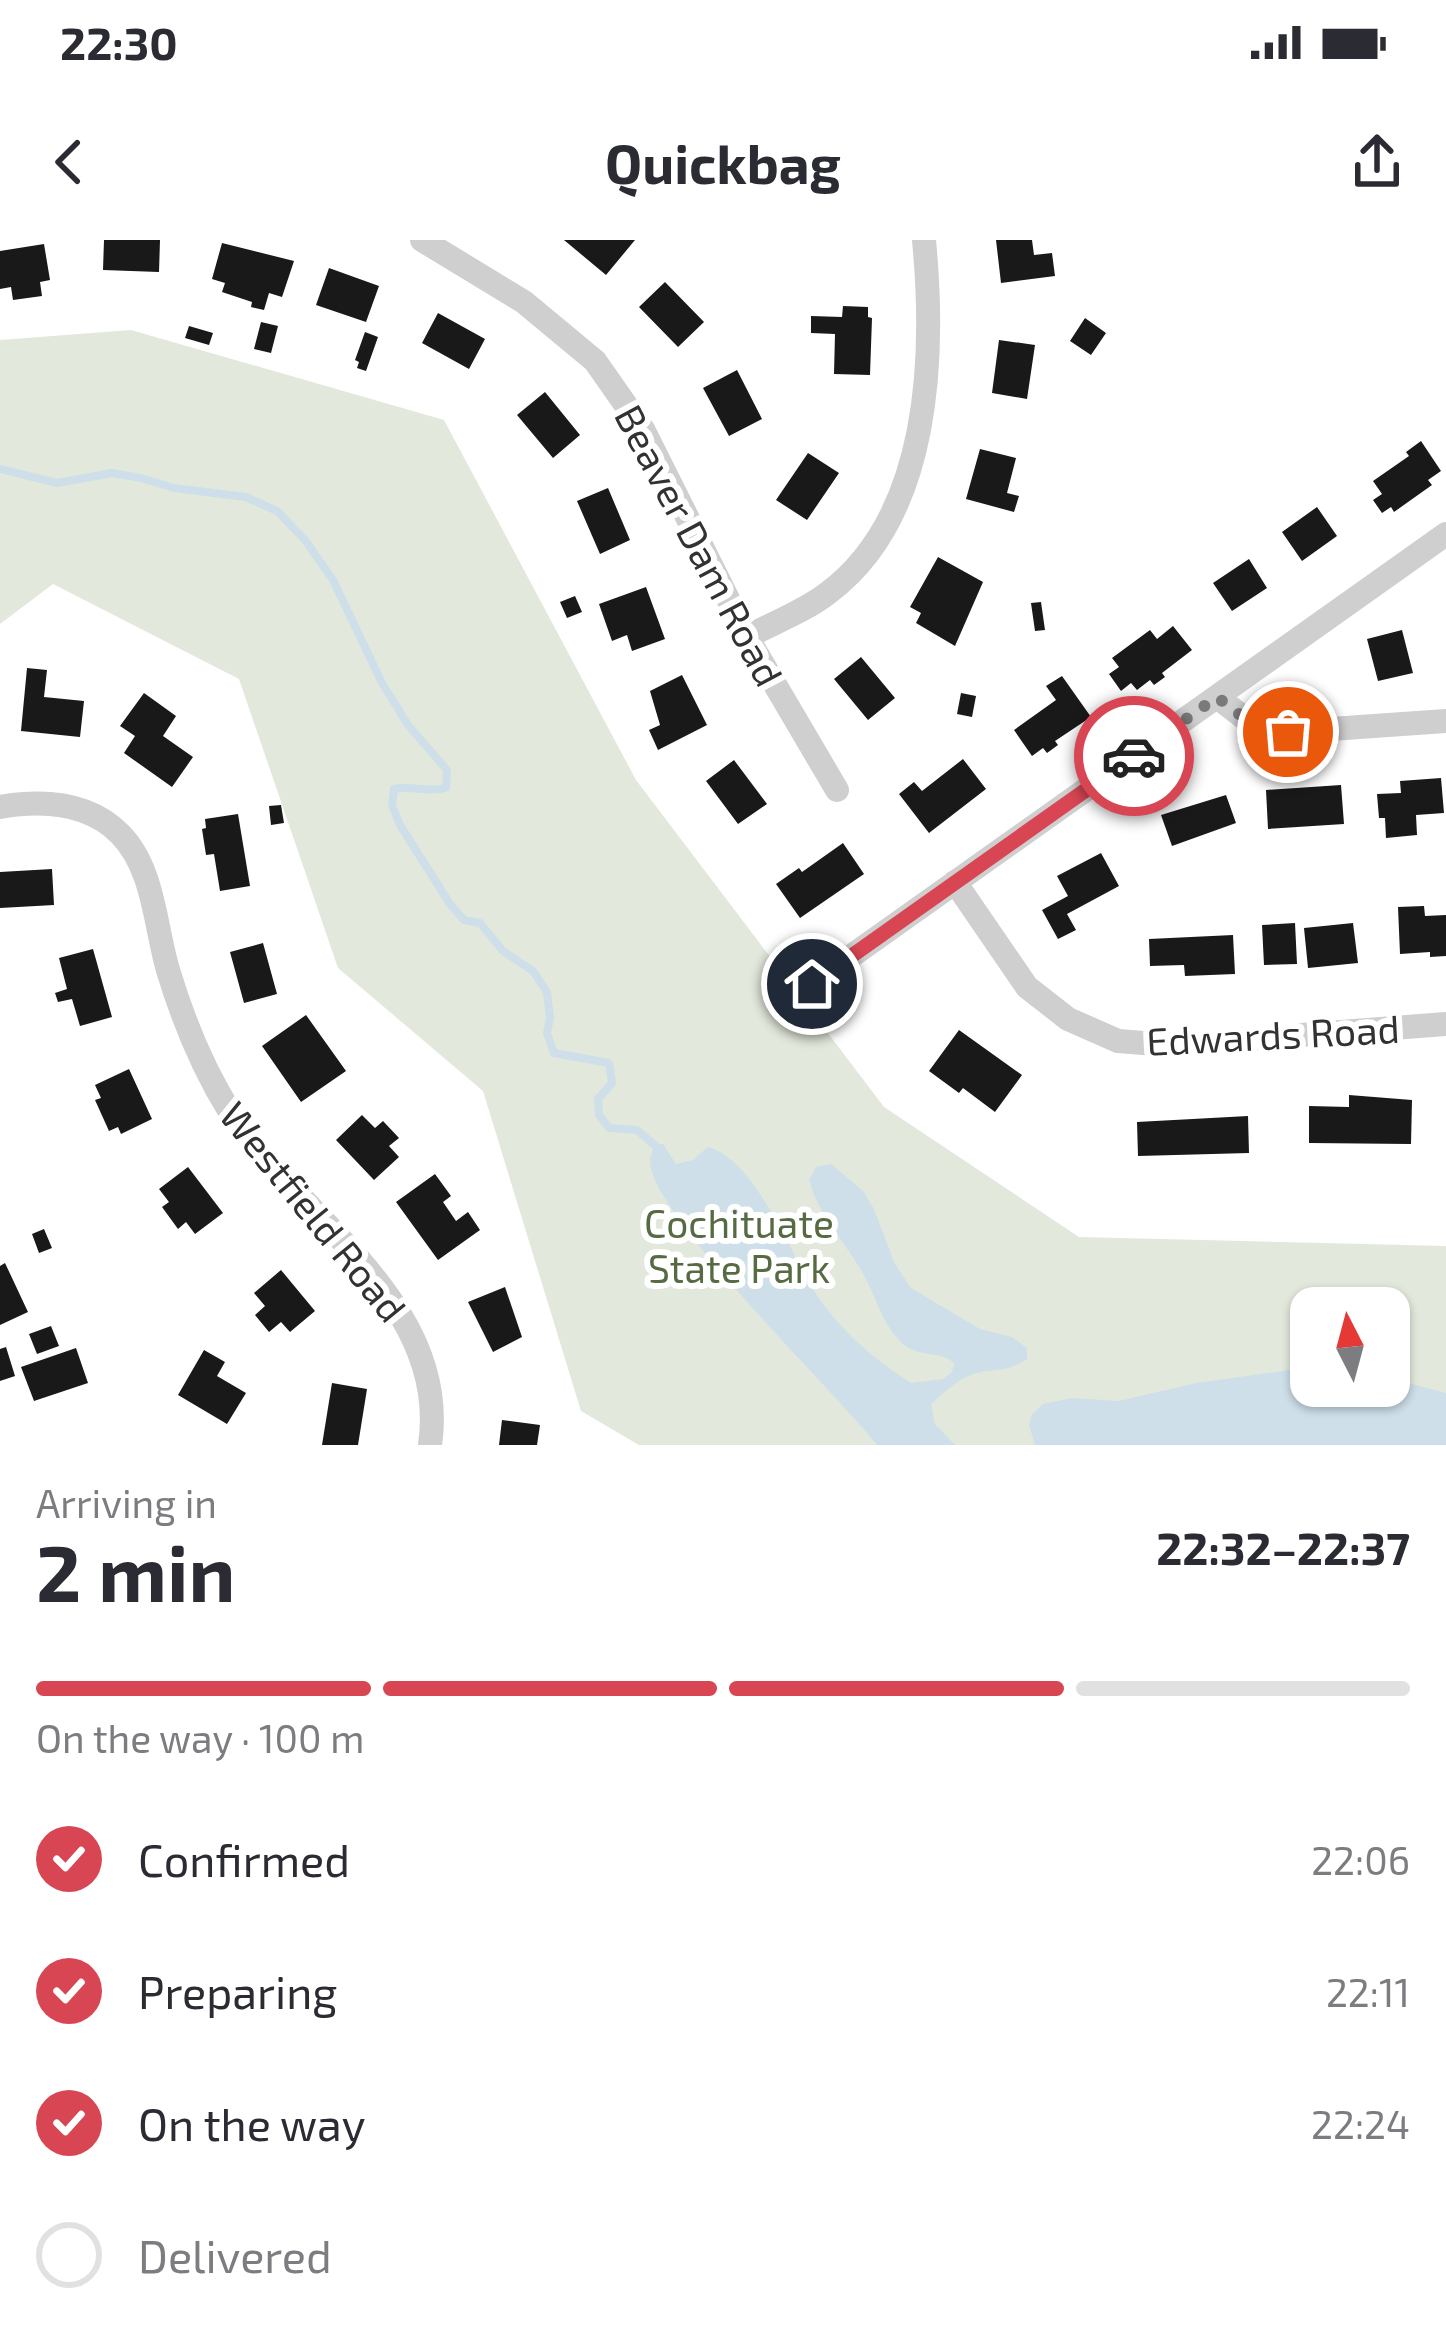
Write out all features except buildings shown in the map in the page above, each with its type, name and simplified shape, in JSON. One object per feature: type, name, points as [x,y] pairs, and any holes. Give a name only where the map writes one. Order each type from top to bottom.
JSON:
[{"type":"street","name":"Beaver Dam Road","points":[[422,240],[524,302],[595,361],[644,430],[747,638],[837,790]]},
{"type":"street","points":[[747,638],[828,593],[867,555],[912,472],[926,381],[930,302],[924,240]]},
{"type":"street","points":[[812,984],[1446,534]]},
{"type":"street","points":[[1217,697],[1252,724],[1288,732],[1446,721]]},
{"type":"street","name":"Westfield Road","points":[[0,807],[26,803],[80,809],[122,836],[149,889],[178,1002],[208,1073],[254,1145],[371,1275],[410,1332],[431,1389],[430,1445]]},
{"type":"street","name":"Edwards Road","points":[[955,882],[1027,987],[1068,1019],[1118,1041],[1168,1045],[1446,1024]]},
{"type":"green space","name":"Cochituate State Park","points":[[131,330],[444,420],[636,780],[884,1107],[1079,1237],[1446,1246],[1446,1445],[639,1445],[581,1411],[483,1091],[338,968],[239,679],[53,584],[0,624],[0,340]]},
{"type":"shaded area","points":[[654,1144],[663,1144],[676,1164],[693,1160],[708,1147],[725,1155],[770,1210],[825,1307],[859,1343],[911,1383],[943,1379],[954,1363],[909,1348],[890,1328],[861,1270],[819,1205],[809,1180],[816,1167],[831,1164],[863,1191],[895,1264],[911,1288],[980,1329],[1012,1337],[1027,1348],[1027,1359],[965,1377],[931,1404],[935,1424],[955,1445],[877,1445],[681,1222],[659,1188],[650,1162]]},
{"type":"shaded area","points":[[1290,1370],[1290,1407],[1410,1407],[1410,1384],[1446,1393],[1446,1445],[1035,1445],[1029,1425],[1032,1414],[1043,1404],[1072,1398],[1119,1401],[1196,1383]]},
{"type":"waterway","points":[[0,469],[57,483],[112,473],[174,488],[246,497],[277,511],[333,580],[382,683],[408,725],[447,770],[446,788],[394,789],[392,805],[400,825],[464,920],[480,923],[503,951],[533,971],[547,992],[547,1033],[554,1053],[609,1063],[612,1083],[598,1099],[599,1115],[609,1128],[637,1130],[658,1148]]},
{"type":"way so far","points":[[1134,756],[1217,697],[1252,724],[1288,732]]},
{"type":"route","points":[[812,984],[1134,756]]}]
